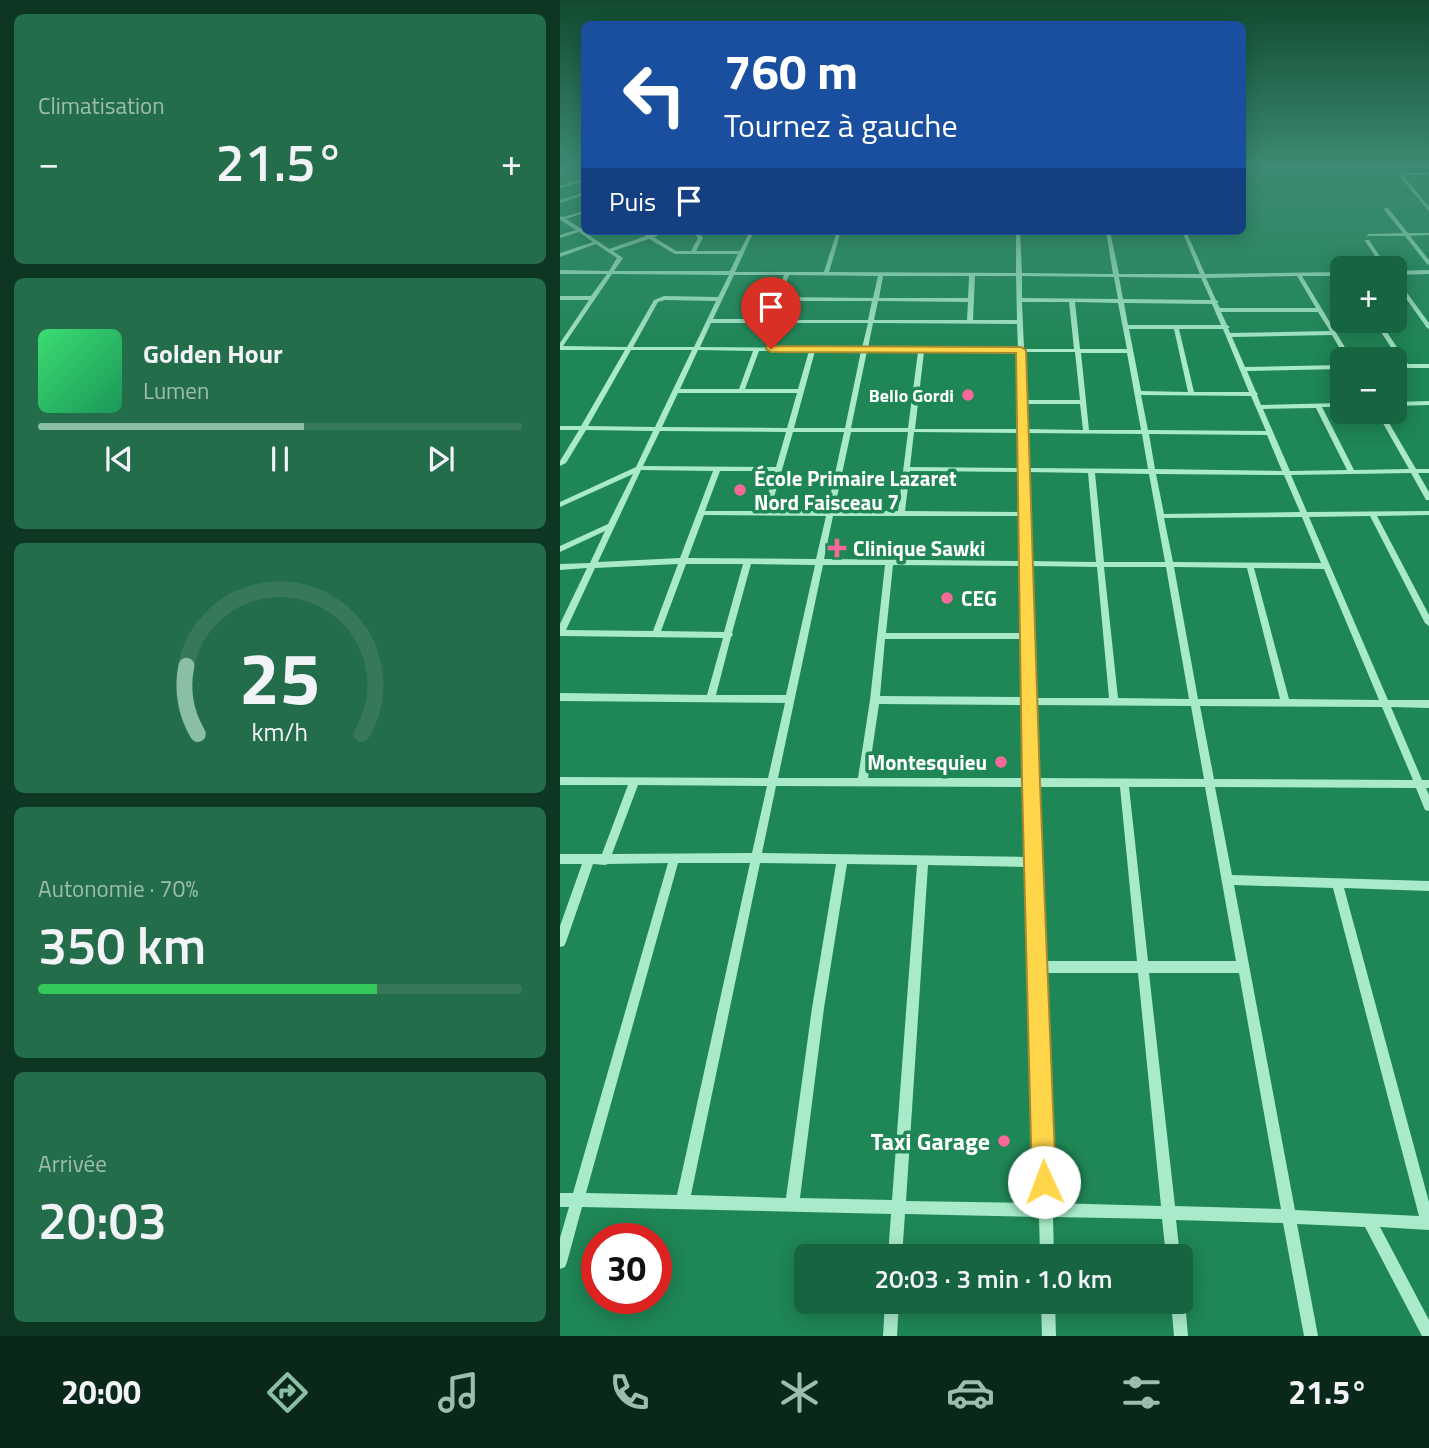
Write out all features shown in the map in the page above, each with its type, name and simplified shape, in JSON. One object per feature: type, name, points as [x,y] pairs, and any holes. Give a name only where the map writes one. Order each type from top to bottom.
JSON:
[{"type":"street","points":[[1401,228],[1429,263]]},
{"type":"street","points":[[560,237],[581,230]]},
{"type":"street","points":[[1369,235],[1429,234]]},
{"type":"street","points":[[560,348],[620,258],[589,235]]},
{"type":"street","points":[[647,235],[675,251],[741,253]]},
{"type":"street","points":[[610,250],[656,235]]},
{"type":"street","points":[[693,252],[701,238],[698,235]]},
{"type":"street","points":[[729,635],[560,633],[750,235]]},
{"type":"street","points":[[826,274],[838,235]]},
{"type":"street","points":[[1018,235],[1031,783],[1046,1244]]},
{"type":"street","points":[[1109,235],[1311,1336]]},
{"type":"street","points":[[1186,235],[1386,705],[1424,784],[1429,807]]},
{"type":"street","points":[[560,255],[598,242]]},
{"type":"street","points":[[1367,242],[1377,256]]},
{"type":"street","points":[[560,272],[1205,276],[1330,274]]},
{"type":"street","points":[[1407,273],[1429,272]]},
{"type":"street","points":[[770,321],[787,274]]},
{"type":"street","points":[[683,1200],[881,274]]},
{"type":"street","points":[[1298,274],[1330,328]]},
{"type":"street","points":[[971,321],[972,275]]},
{"type":"street","points":[[1407,297],[1429,327]]},
{"type":"street","points":[[560,298],[593,298]]},
{"type":"street","points":[[560,464],[564,462],[656,301],[664,298],[719,299]]},
{"type":"street","points":[[778,299],[971,300]]},
{"type":"street","points":[[1020,300],[1216,302]]},
{"type":"street","points":[[1072,300],[1086,431]]},
{"type":"street","points":[[1219,310],[1319,310]]},
{"type":"street","points":[[709,321],[1020,322]]},
{"type":"street","points":[[1126,327],[1227,327]]},
{"type":"street","points":[[1175,327],[1191,393]]},
{"type":"street","points":[[1230,335],[1333,333],[1342,347]]},
{"type":"street","points":[[560,348],[1130,351]]},
{"type":"street","points":[[741,391],[757,349]]},
{"type":"street","points":[[766,513],[813,349]]},
{"type":"street","points":[[901,513],[921,349]]},
{"type":"street","points":[[1407,366],[1429,366]]},
{"type":"street","points":[[1244,369],[1330,367]]},
{"type":"street","points":[[676,391],[801,391]]},
{"type":"street","points":[[1138,393],[1255,394]]},
{"type":"street","points":[[1022,401],[1083,402]]},
{"type":"street","points":[[1407,404],[1429,404]]},
{"type":"street","points":[[1318,406],[1352,472]]},
{"type":"street","points":[[1260,407],[1330,406]]},
{"type":"street","points":[[1386,424],[1429,498]]},
{"type":"street","points":[[560,428],[1271,433]]},
{"type":"street","points":[[560,505],[639,468],[778,469]]},
{"type":"street","points":[[656,634],[717,470]]},
{"type":"street","points":[[906,470],[1288,474],[1429,471]]},
{"type":"street","points":[[1091,472],[1114,702]]},
{"type":"street","points":[[700,513],[1025,514]]},
{"type":"street","points":[[1161,516],[1429,513]]},
{"type":"street","points":[[1373,515],[1429,624]]},
{"type":"street","points":[[560,549],[612,525]]},
{"type":"street","points":[[560,567],[683,561],[1327,566]]},
{"type":"street","points":[[710,699],[748,561]]},
{"type":"street","points":[[862,782],[875,701],[889,563]]},
{"type":"street","points":[[1250,566],[1286,704]]},
{"type":"street","points":[[1418,602],[1429,608]]},
{"type":"street","points":[[560,615],[572,608]]},
{"type":"street","points":[[882,636],[1027,636]]},
{"type":"street","points":[[560,697],[790,699]]},
{"type":"street","points":[[875,701],[1429,704]]},
{"type":"street","points":[[560,781],[1424,784]]},
{"type":"street","points":[[605,860],[634,782]]},
{"type":"street","points":[[1124,783],[1172,1244]]},
{"type":"street","points":[[560,859],[755,858],[1034,862]]},
{"type":"street","points":[[560,941],[589,860]]},
{"type":"street","points":[[560,1262],[674,860]]},
{"type":"street","points":[[792,1205],[818,1008],[842,861]]},
{"type":"street","points":[[896,1244],[923,861]]},
{"type":"street","points":[[1228,880],[1429,886]]},
{"type":"street","points":[[560,1200],[683,1200],[792,1205],[1289,1215],[1429,1223],[1337,883]]},
{"type":"street","points":[[1037,967],[1244,967]]},
{"type":"street","points":[[1369,1220],[1429,1335]]},
{"type":"street","points":[[890,1336],[891,1314]]},
{"type":"street","points":[[1048,1314],[1049,1336]]},
{"type":"street","points":[[1179,1314],[1181,1336]]},
{"type":"place","name":"Bello Gordi","points":[[968,395]]},
{"type":"place","name":"École Primaire Lazaret Nord Faisceau 7","points":[[740,490]]},
{"type":"place","name":"Clinique Sawki","points":[[837,548]]},
{"type":"place","name":"CEG","points":[[947,598]]},
{"type":"place","name":"Montesquieu","points":[[1001,762]]},
{"type":"place","name":"Taxi Garage","points":[[1004,1141]]},
{"type":"route","points":[[771,349],[1021,350],[1044,1182]]}]
